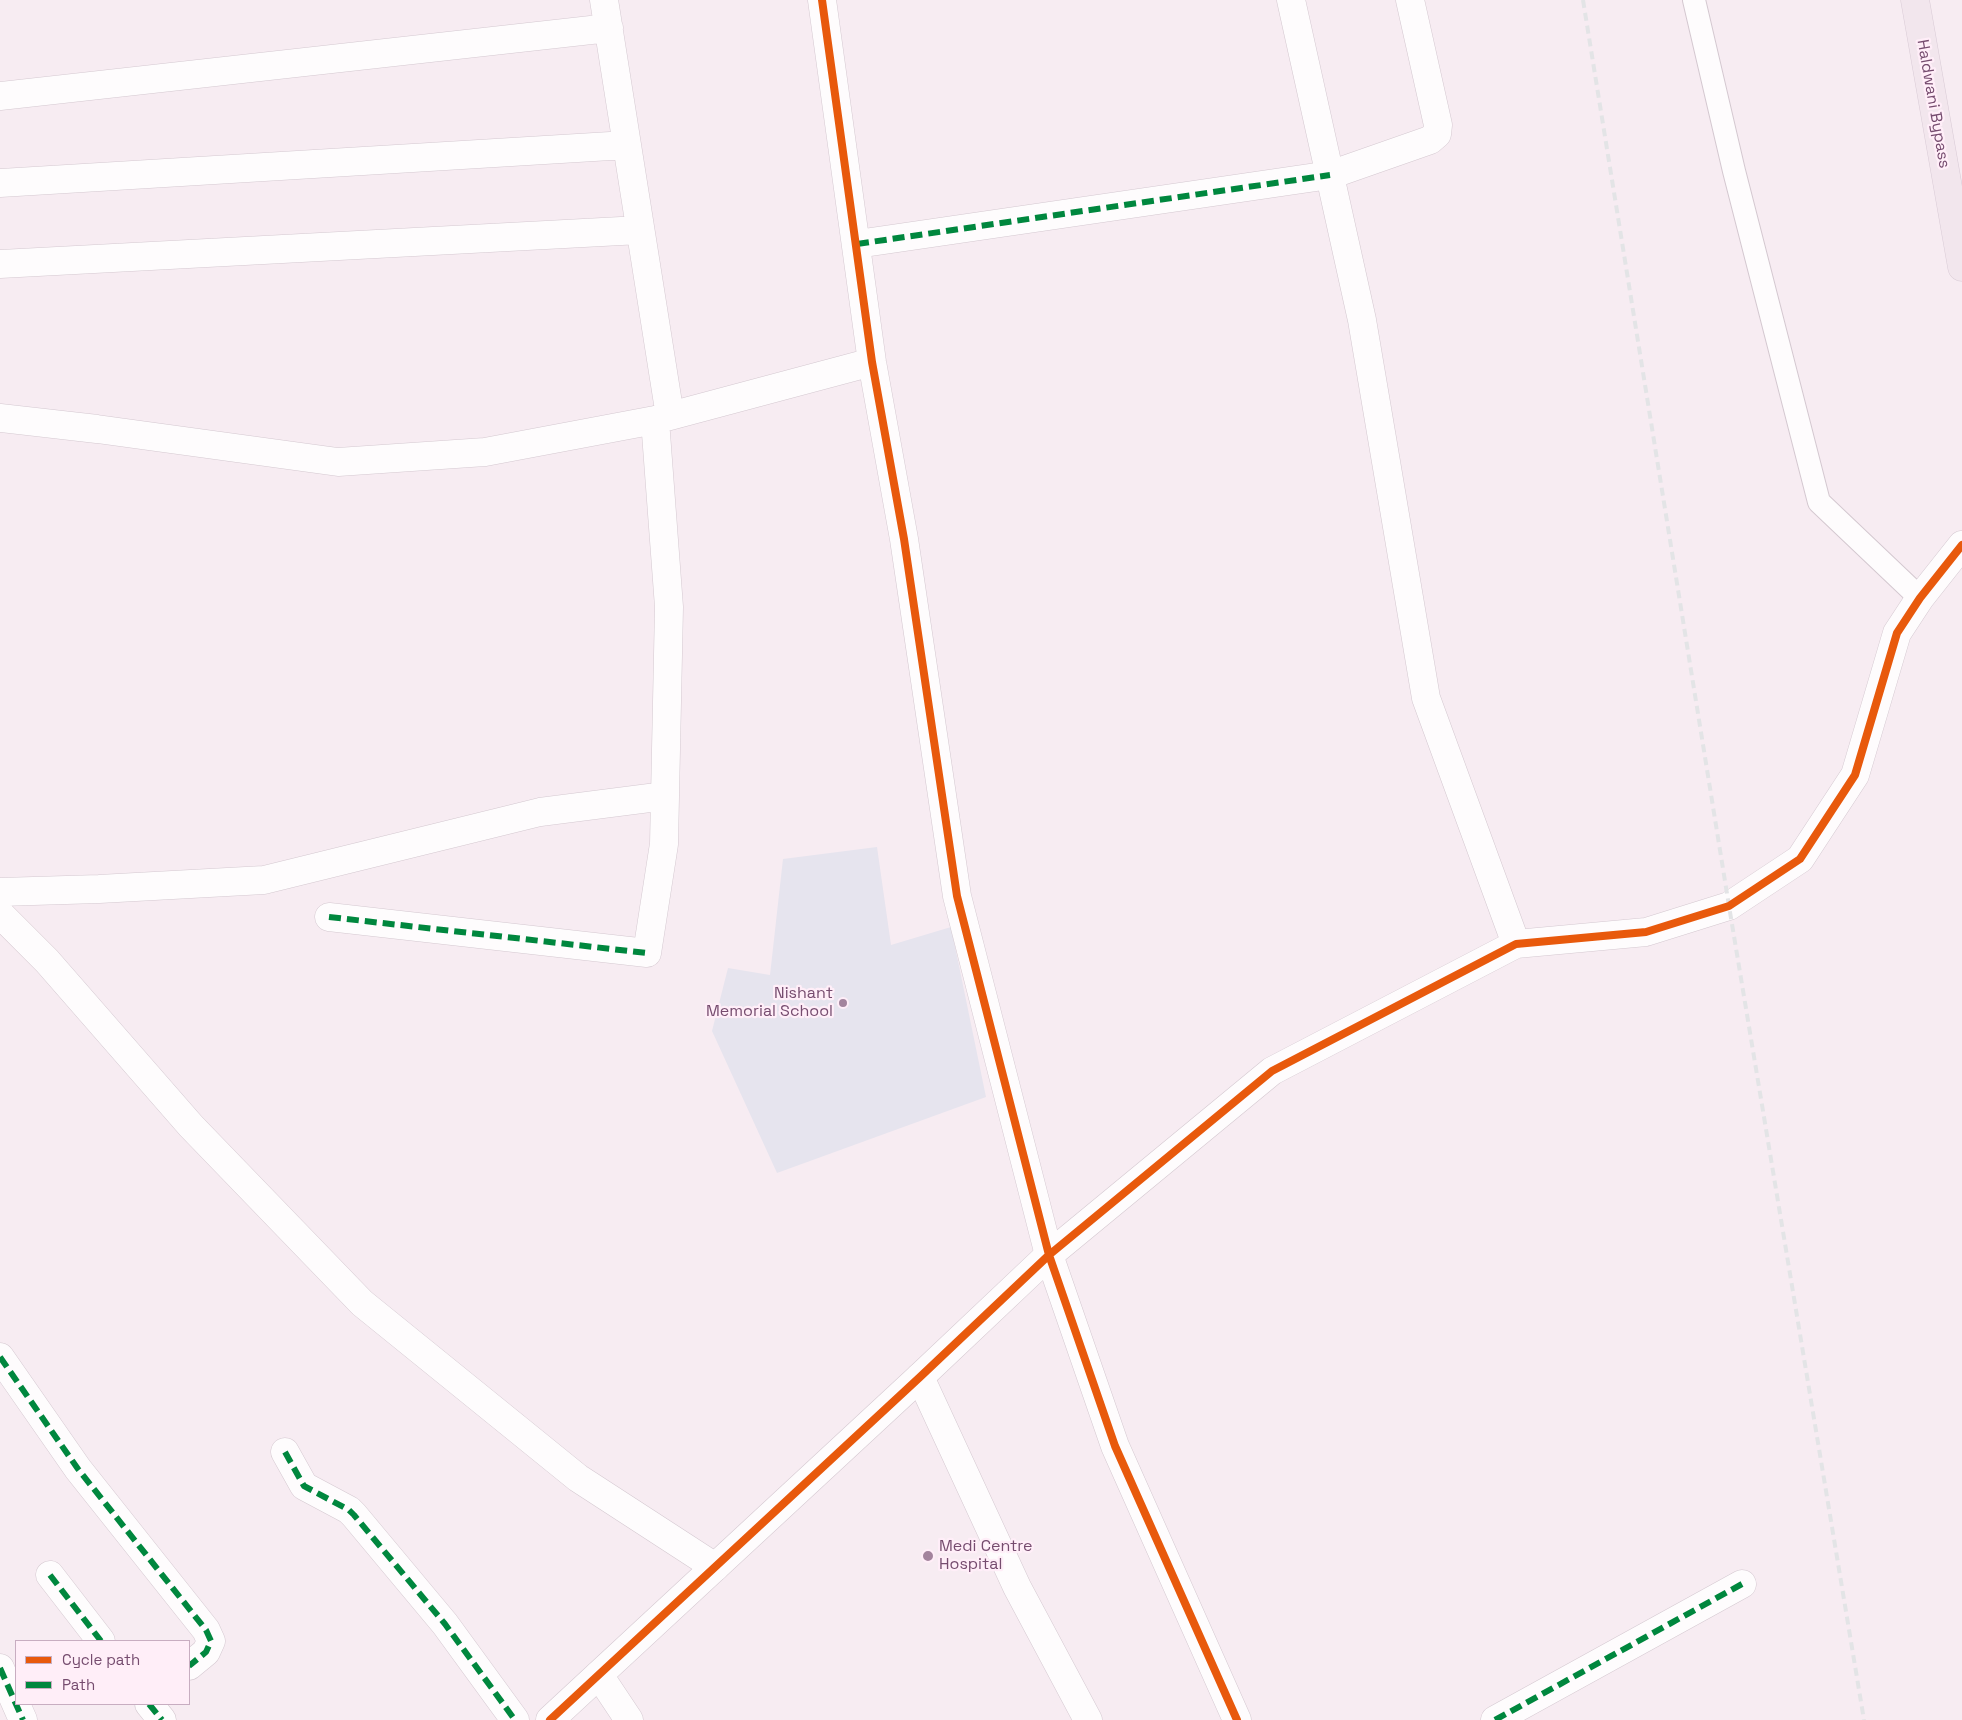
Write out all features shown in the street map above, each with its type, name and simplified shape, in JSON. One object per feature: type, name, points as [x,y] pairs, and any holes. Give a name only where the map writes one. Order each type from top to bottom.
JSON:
[{"type":"main road","name":"Haldwani Bypass","points":[[1915,0],[1962,268]]},
{"type":"street","points":[[329,917],[647,953],[664,844],[669,607],[662,418],[640,230],[604,0]]},
{"type":"street","points":[[822,0],[872,362],[904,539],[957,896],[1049,1255],[1115,1446],[1237,1720]]},
{"type":"street","points":[[1291,0],[1362,320],[1426,698],[1516,944]]},
{"type":"street","points":[[856,244],[1330,175],[1430,140],[1437,134],[1438,125],[1410,0]]},
{"type":"street","points":[[0,96],[609,28]]},
{"type":"street","points":[[0,183],[628,145]]},
{"type":"street","points":[[0,264],[640,230]]},
{"type":"street","points":[[0,418],[97,429],[338,462],[485,452],[662,418],[872,362]]},
{"type":"street","points":[[550,1720],[1049,1255],[1272,1071],[1516,944],[1646,932],[1729,906],[1800,859],[1855,775],[1897,633],[1920,598],[1962,545]]},
{"type":"street","points":[[0,892],[264,880],[540,812],[665,796]]},
{"type":"street","points":[[0,914],[47,961],[192,1126],[362,1303],[578,1478],[715,1567]]},
{"type":"street","points":[[0,1357],[78,1469],[206,1630],[211,1641],[206,1652],[190,1665]]},
{"type":"street","points":[[920,1377],[1017,1587],[1088,1720]]},
{"type":"street","points":[[284,1452],[304,1486],[349,1510],[354,1515],[444,1624],[515,1720]]},
{"type":"street","points":[[50,1575],[100,1640]]},
{"type":"street","points":[[1495,1720],[1742,1584]]},
{"type":"street","points":[[0,1668],[15,1702]]},
{"type":"street","points":[[599,1675],[629,1720]]},
{"type":"street","points":[[16,1705],[23,1720]]},
{"type":"street","points":[[150,1705],[162,1720]]},
{"type":"lane","points":[[1694,0],[1734,171],[1819,502],[1920,598]]},
{"type":"shaded area","name":"Nishant Memorial School","points":[[877,847],[891,945],[951,927],[986,1097],[777,1173],[712,1031],[728,968],[770,975],[783,859]]},
{"type":"railway","points":[[1583,0],[1729,906],[1864,1720]]},
{"type":"marked path","points":[[857,244],[1330,175]]},
{"type":"marked path","points":[[329,917],[647,953]]},
{"type":"marked path","points":[[0,1357],[78,1469],[206,1630],[211,1641],[206,1652],[190,1665]]},
{"type":"marked path","points":[[285,1452],[304,1486],[349,1510],[354,1515],[445,1624],[515,1720]]},
{"type":"marked path","points":[[50,1575],[100,1640]]},
{"type":"marked path","points":[[1495,1720],[1742,1584]]},
{"type":"marked path","points":[[0,1668],[15,1702]]},
{"type":"marked path","points":[[16,1705],[23,1720]]},
{"type":"marked path","points":[[150,1705],[162,1720]]},
{"type":"cycle path","points":[[822,0],[872,362],[904,539],[957,896],[1049,1255],[1115,1446],[1237,1720]]},
{"type":"cycle path","points":[[550,1720],[1049,1255],[1272,1071],[1516,944],[1646,932],[1729,906],[1800,859],[1855,775],[1897,633],[1920,598],[1962,545]]},
{"type":"place","name":"Nishant Memorial School","points":[[843,1003]]},
{"type":"place","name":"Medi Centre Hospital","points":[[928,1556]]}]
